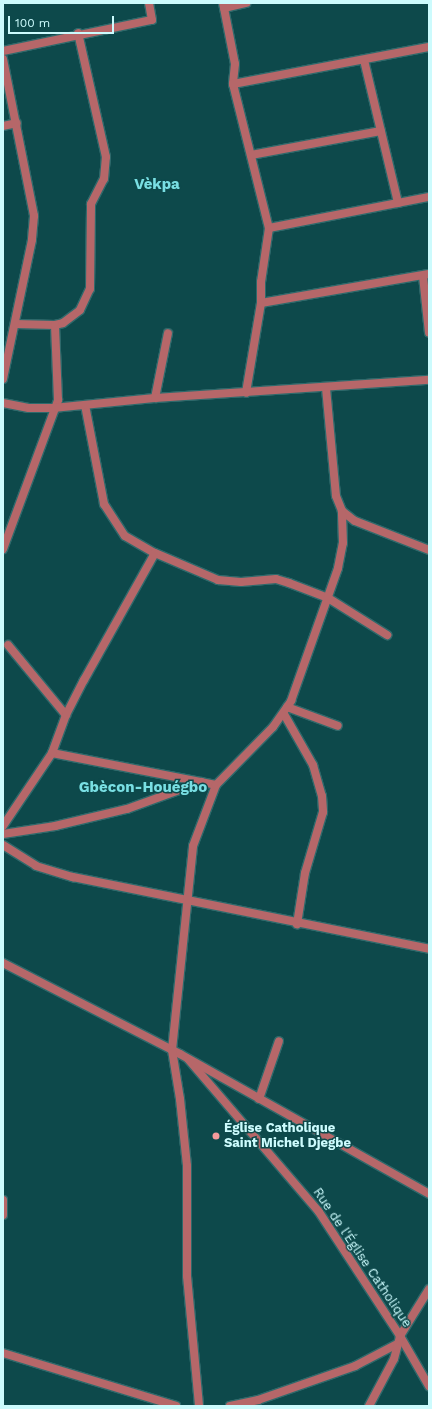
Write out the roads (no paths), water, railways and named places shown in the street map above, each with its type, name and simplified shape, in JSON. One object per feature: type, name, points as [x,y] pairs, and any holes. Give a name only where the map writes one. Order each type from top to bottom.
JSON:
[{"type":"street","points":[[3,51],[78,34],[152,20],[149,3]]},
{"type":"street","points":[[246,3],[224,5],[235,64],[233,84],[269,228],[261,282],[261,303],[246,393]]},
{"type":"street","points":[[15,324],[55,325],[80,310],[90,289],[91,204],[104,179],[106,165],[103,134],[78,34]]},
{"type":"street","points":[[233,84],[429,47]]},
{"type":"street","points":[[3,59],[17,123],[34,216],[32,240],[3,379]]},
{"type":"street","points":[[364,60],[398,203]]},
{"type":"street","points":[[3,126],[17,123]]},
{"type":"street","points":[[251,155],[381,131]]},
{"type":"street","points":[[269,228],[429,197]]},
{"type":"street","points":[[261,303],[426,275],[429,333]]},
{"type":"street","points":[[3,549],[58,396],[55,325]]},
{"type":"street","points":[[156,398],[168,333]]},
{"type":"street","points":[[3,404],[29,408],[53,408],[156,398],[326,388],[429,380]]},
{"type":"street","points":[[199,1406],[188,1276],[187,1166],[179,1093],[172,1050],[190,857],[216,785],[286,711],[328,598],[341,555],[342,512],[336,496],[326,388]]},
{"type":"street","points":[[85,405],[102,497],[108,512],[125,536],[155,553],[218,580],[241,582],[276,579],[328,598],[387,635]]},
{"type":"street","points":[[342,512],[355,521],[429,550]]},
{"type":"street","points":[[3,826],[52,753],[66,715],[155,553]]},
{"type":"street","points":[[8,645],[66,715]]},
{"type":"street","points":[[286,711],[338,726]]},
{"type":"street","points":[[286,711],[313,765],[322,796],[323,812],[305,873],[297,924]]},
{"type":"street","points":[[52,753],[216,785]]},
{"type":"street","points":[[3,834],[55,826],[127,809],[201,782]]},
{"type":"street","points":[[3,845],[23,859],[49,871],[186,902],[429,949]]},
{"type":"street","points":[[3,963],[172,1050],[429,1194]]},
{"type":"street","points":[[259,1099],[279,1041]]},
{"type":"street","name":"Rue de l'Église Catholique","points":[[188,1059],[319,1212],[398,1340],[429,1386]]},
{"type":"street","points":[[3,1200],[3,1215]]},
{"type":"street","points":[[369,1406],[394,1359],[398,1340],[429,1289]]},
{"type":"street","points":[[230,1406],[258,1400],[355,1366],[398,1340]]},
{"type":"street","points":[[3,1353],[176,1406]]},
{"type":"place","name":"Église Catholique Saint Michel Djegbe","points":[[216,1136]]},
{"type":"district","name":"Vèkpa","points":[[157,185]]},
{"type":"district","name":"Gbècon-Houégbo","points":[[143,788]]}]
